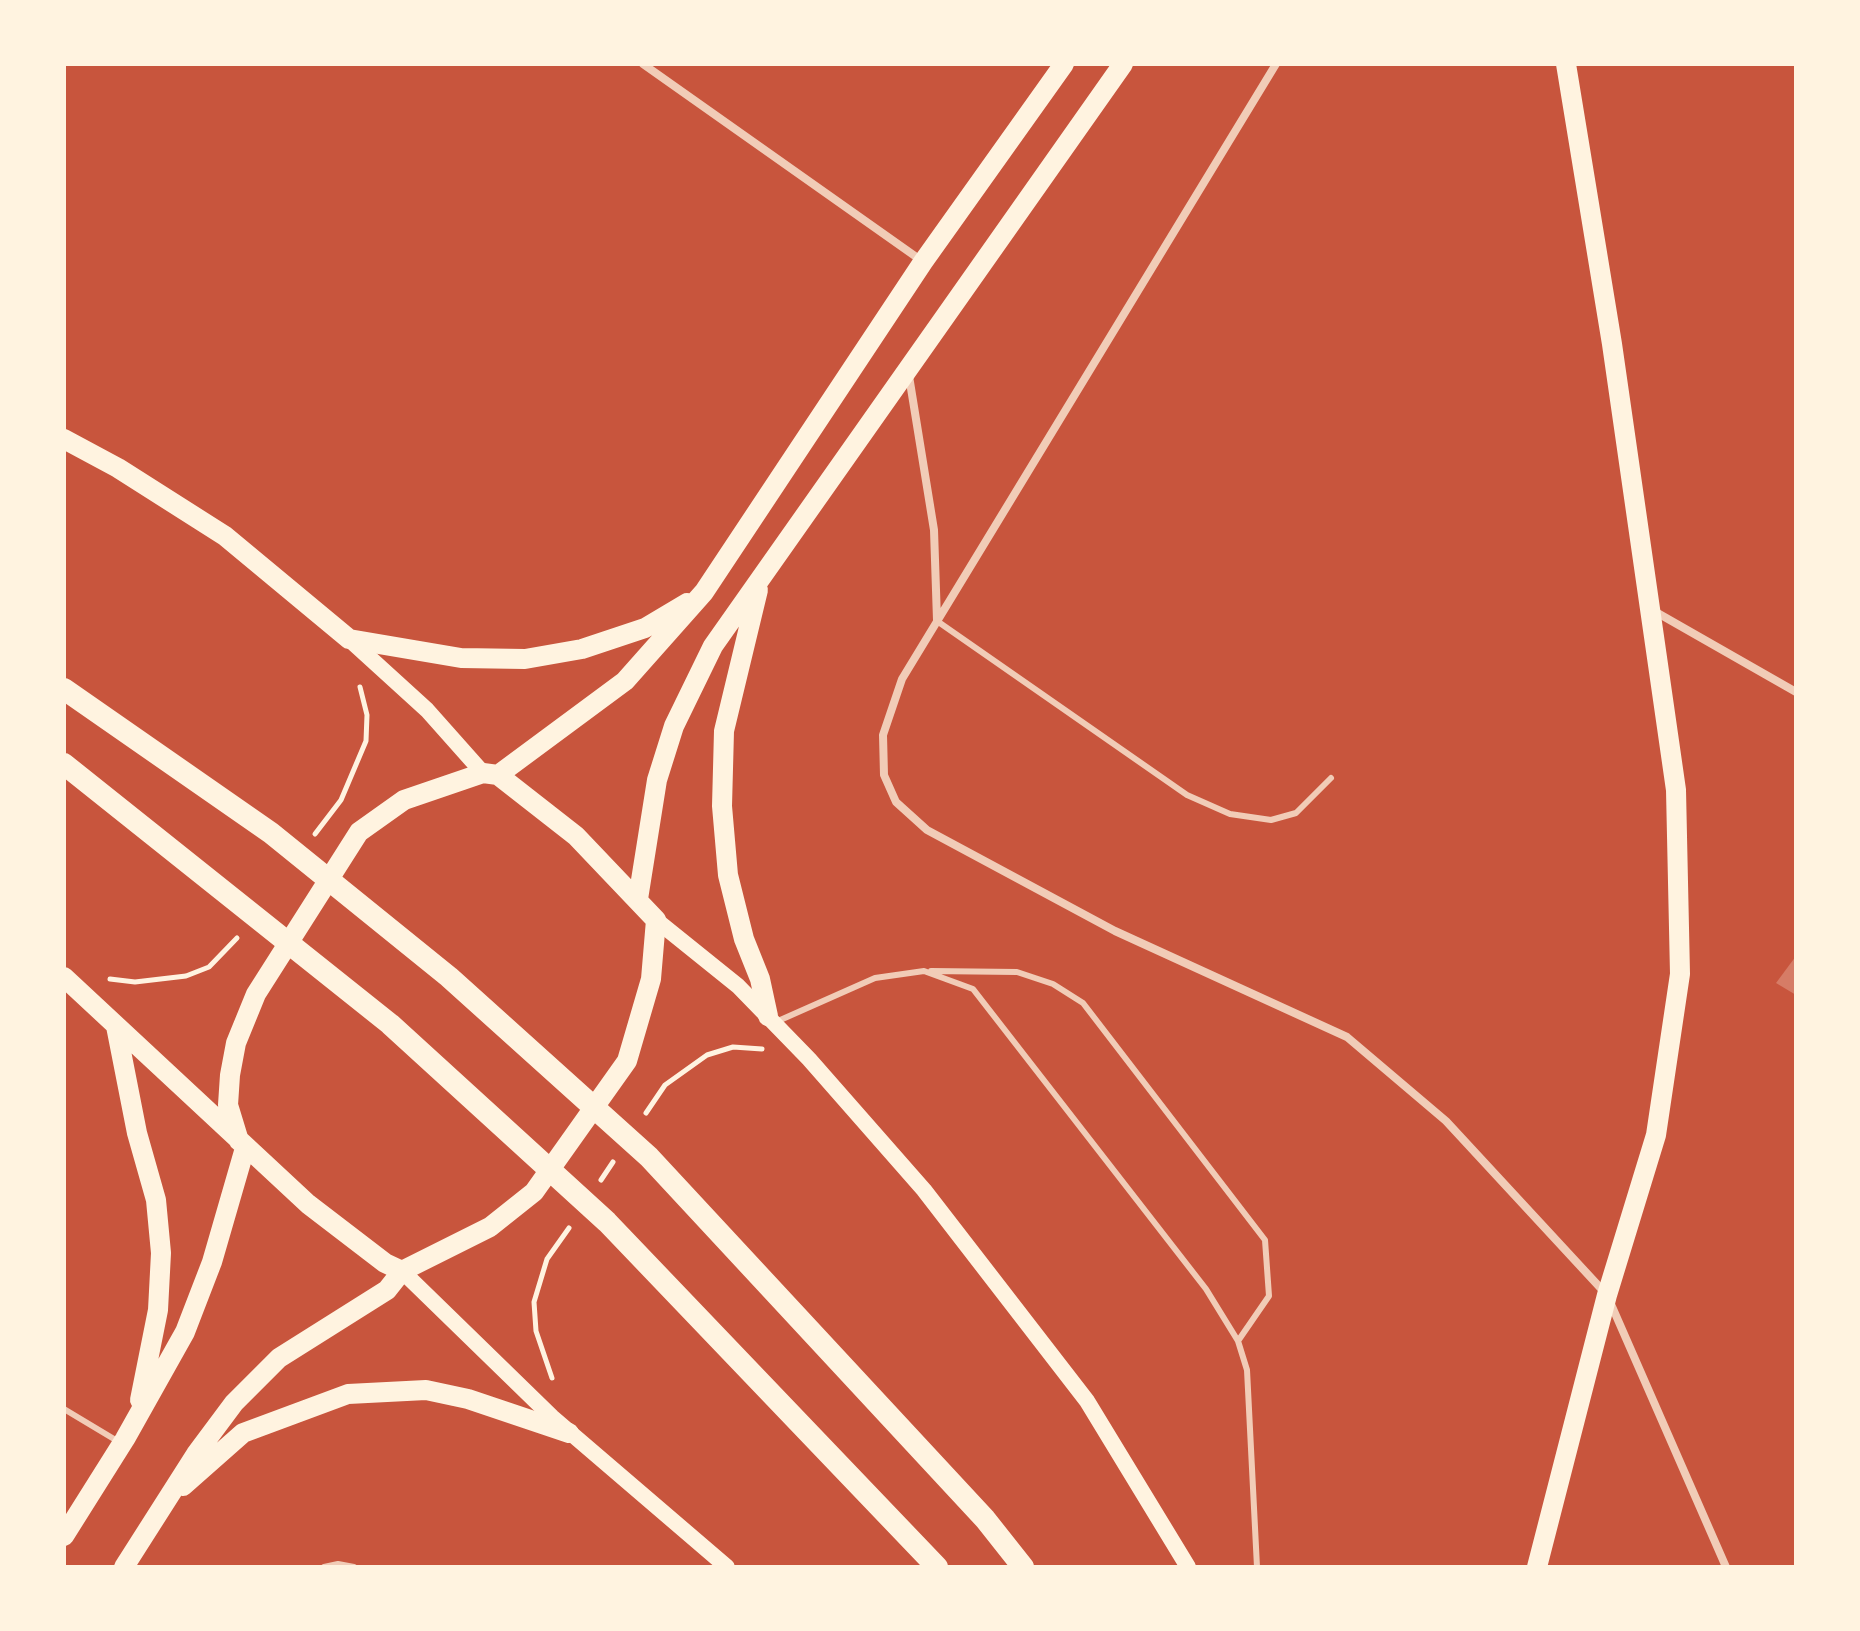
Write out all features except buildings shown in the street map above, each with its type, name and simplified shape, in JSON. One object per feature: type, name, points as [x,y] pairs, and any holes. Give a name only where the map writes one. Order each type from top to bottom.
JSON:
[{"type":"highway","points":[[64,689],[271,833],[449,977],[649,1157],[985,1519],[1023,1567]]},
{"type":"highway","points":[[64,764],[390,1024],[607,1222],[937,1567]]},
{"type":"main road","points":[[64,1536],[137,1419],[185,1332],[201,1294],[242,1144],[228,1105],[236,1043],[256,994],[359,832],[404,800],[490,774],[625,681],[704,592],[923,262],[1064,64]]},
{"type":"main road","points":[[638,899],[657,780],[674,726],[713,646],[1123,64]]},
{"type":"main road","points":[[1537,1567],[1607,1295],[1656,1135],[1680,974],[1676,790],[1566,64]]},
{"type":"main road","points":[[64,439],[118,468],[225,536],[349,639],[427,710],[490,774],[576,836],[656,920],[717,968],[771,1020],[924,1190],[1087,1401],[1188,1567]]},
{"type":"main road","points":[[762,574],[724,731],[722,806],[728,875],[744,939],[760,979],[771,1020]]},
{"type":"main road","points":[[349,639],[461,658],[525,659],[582,649],[645,628],[704,592]]},
{"type":"main road","points":[[124,1567],[234,1403],[279,1358],[387,1290],[402,1271],[490,1227],[534,1192],[627,1061],[651,979],[656,920]]},
{"type":"main road","points":[[64,977],[308,1204],[385,1263],[402,1271],[569,1433],[727,1567]]},
{"type":"main road","points":[[116,1026],[137,1133],[156,1200],[161,1253],[158,1310],[137,1419]]},
{"type":"main road","points":[[166,1501],[243,1433],[348,1394],[426,1390],[468,1399],[569,1433]]},
{"type":"street","points":[[643,64],[923,262]]},
{"type":"street","points":[[1276,64],[902,679],[883,735],[884,775],[896,802],[909,818],[1115,931],[1347,1037],[1446,1121],[1607,1295],[1726,1567]]},
{"type":"street","points":[[908,370],[934,530],[937,621]]},
{"type":"street","points":[[1650,608],[1796,692]]},
{"type":"lane","points":[[937,621],[1187,795],[1230,814],[1271,820],[1296,813],[1331,778]]},
{"type":"lane","points":[[771,1020],[875,978],[924,971],[1017,972],[1053,984],[1083,1003],[1265,1240],[1269,1296],[1238,1341]]},
{"type":"lane","points":[[924,971],[973,989],[1206,1289],[1238,1341],[1247,1370],[1257,1567]]},
{"type":"lane","points":[[64,1409],[122,1443]]},
{"type":"lane","points":[[324,1567],[338,1564],[354,1567]]}]
